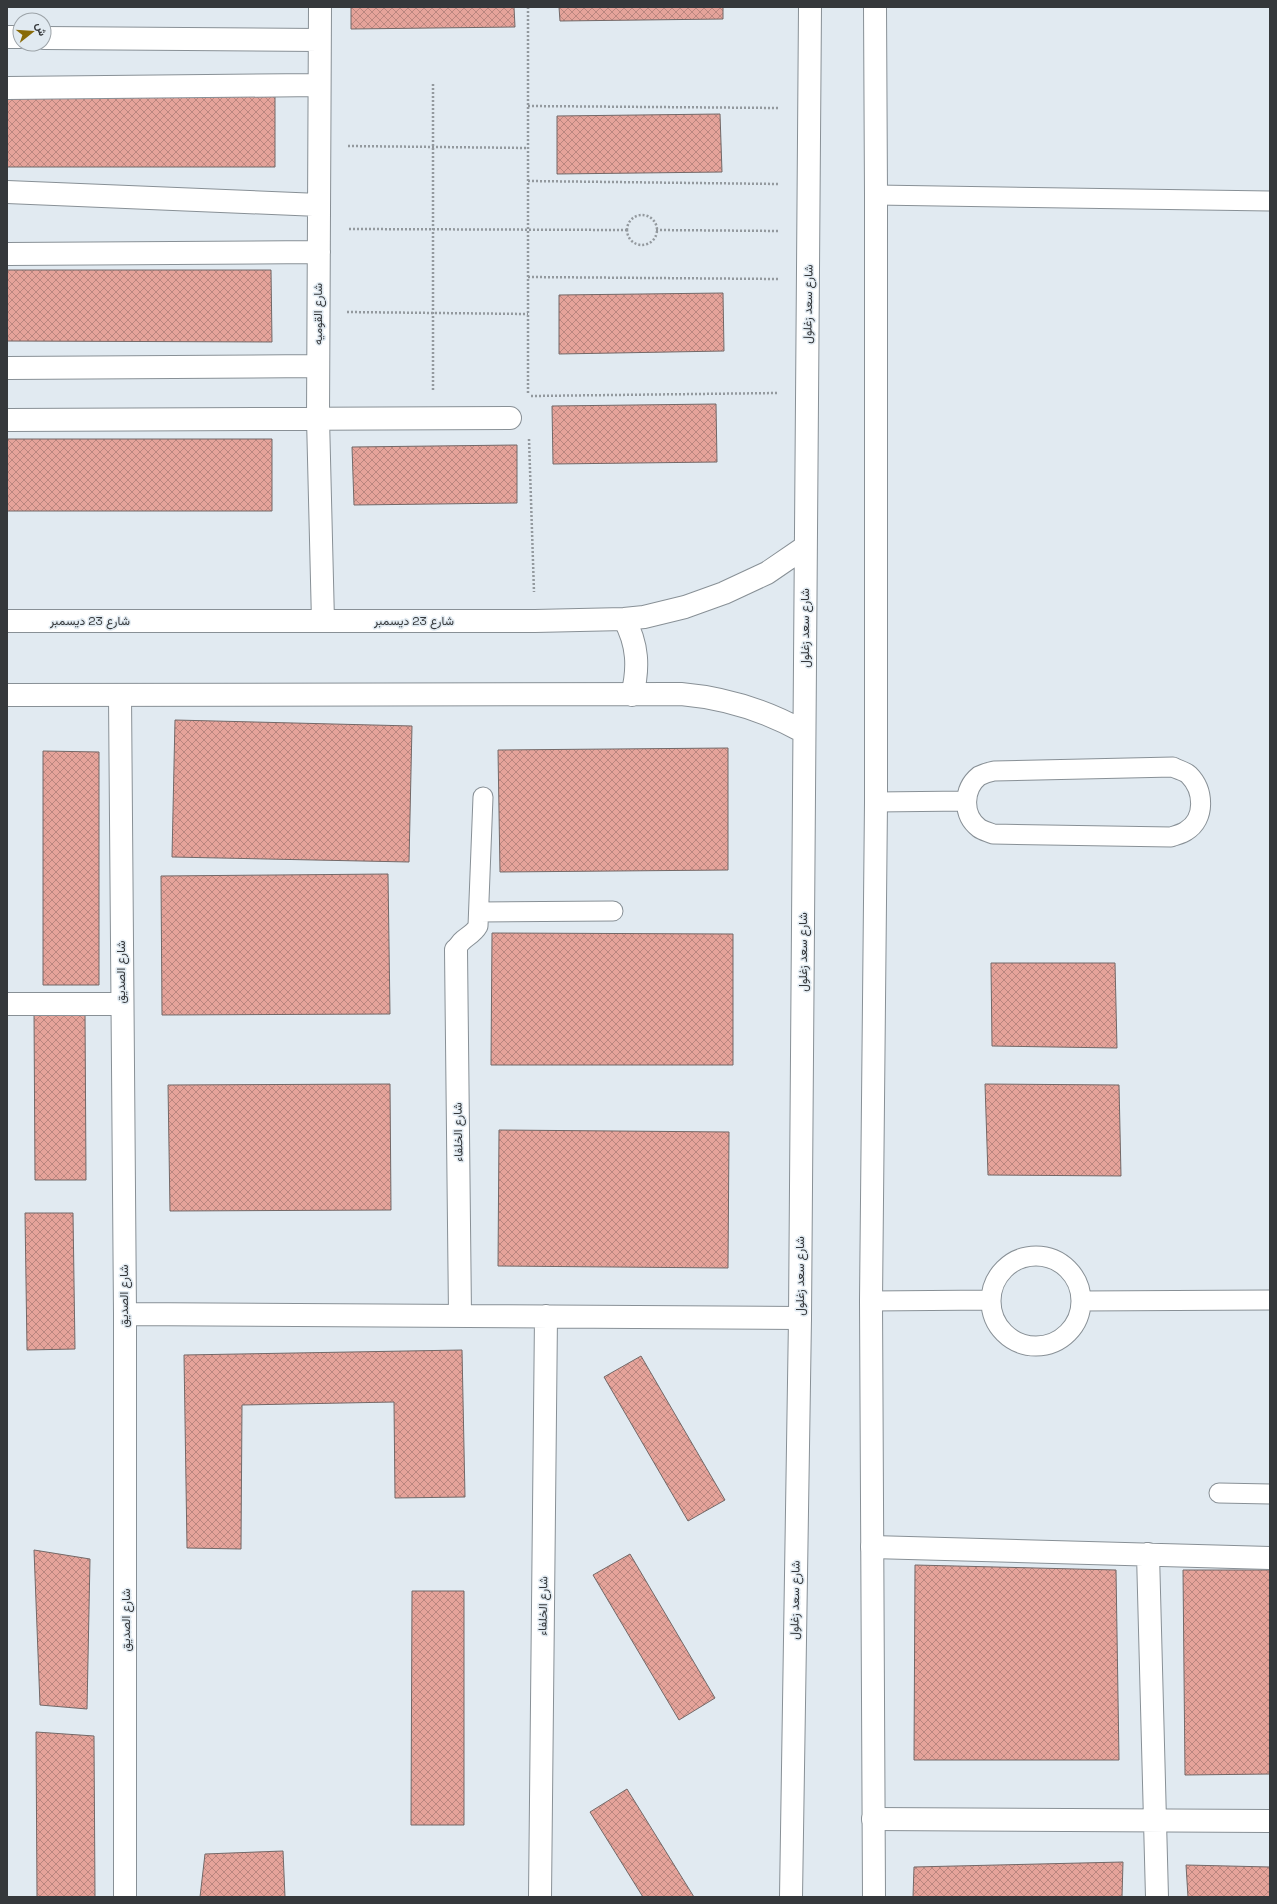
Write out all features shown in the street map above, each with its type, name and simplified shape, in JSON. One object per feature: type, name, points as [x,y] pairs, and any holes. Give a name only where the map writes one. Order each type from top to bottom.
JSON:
[{"type":"street","name":"شارع القوميه","points":[[320,7],[318,418],[323,622]]},
{"type":"street","name":"شارع سعد زغلول","points":[[791,1897],[800,1318],[810,7]]},
{"type":"street","points":[[874,1897],[871,1301],[876,802],[875,7]]},
{"type":"street","points":[[52,38],[319,40]]},
{"type":"street","points":[[7,88],[319,84]]},
{"type":"street","points":[[7,192],[319,205]]},
{"type":"street","points":[[7,254],[319,252]]},
{"type":"street","points":[[7,368],[318,366]]},
{"type":"street","points":[[7,420],[510,418]]},
{"type":"street","name":"شارع 23 ديسمبر","points":[[7,621],[323,622],[624,619],[644,617],[685,607],[724,593],[766,573],[805,548]]},
{"type":"street","points":[[624,619],[631,630],[637,663],[636,679],[632,695]]},
{"type":"street","points":[[7,695],[681,694],[707,696],[757,709],[782,719],[804,732]]},
{"type":"street","name":"شارع الصديق","points":[[120,695],[125,1314],[125,1897]]},
{"type":"street","name":"شارع الخلفاء","points":[[456,950],[460,1315]]},
{"type":"street","points":[[7,1004],[122,1004]]},
{"type":"street","points":[[125,1314],[800,1318]]},
{"type":"street","name":"شارع الخلفاء","points":[[540,1897],[546,1316]]},
{"type":"street","points":[[872,1547],[1270,1558]]},
{"type":"street","points":[[1148,1554],[1157,1897]]},
{"type":"street","points":[[873,1819],[1270,1821]]},
{"type":"lane","points":[[876,195],[1270,201]]},
{"type":"lane","points":[[1173,767],[1188,774],[1198,786],[1202,803],[1198,819],[1187,831],[1172,837],[993,834],[979,828],[969,816],[966,801],[970,787],[980,776],[994,770],[1173,767]]},
{"type":"lane","points":[[456,950],[461,940],[478,926],[483,796]]},
{"type":"lane","points":[[876,802],[966,801]]},
{"type":"lane","points":[[479,912],[613,911]]},
{"type":"lane","points":[[1036,1256],[1050,1258],[1063,1264],[1072,1274],[1079,1287],[1081,1301],[1079,1315],[1072,1327],[1062,1337],[1049,1344],[1036,1346],[1022,1343],[1009,1337],[999,1327],[993,1314],[991,1300],[993,1286],[1000,1274],[1010,1264],[1022,1258],[1036,1256]]},
{"type":"lane","points":[[871,1301],[991,1300]]},
{"type":"lane","points":[[1081,1301],[1270,1300]]},
{"type":"lane","points":[[1219,1493],[1270,1494]]},
{"type":"path","points":[[528,7],[528,396],[807,393]]},
{"type":"path","points":[[433,84],[433,418]]},
{"type":"path","points":[[528,106],[809,108]]},
{"type":"path","points":[[319,146],[528,148]]},
{"type":"path","points":[[528,181],[808,184]]},
{"type":"path","points":[[644,215],[652,218],[656,235],[651,242],[644,245],[636,244],[629,238],[626,230],[629,221],[636,216],[644,215]]},
{"type":"path","points":[[319,229],[626,230]]},
{"type":"path","points":[[656,230],[808,231]]},
{"type":"path","points":[[528,277],[808,280]]},
{"type":"path","points":[[318,312],[528,314]]},
{"type":"path","points":[[529,433],[535,621]]},
{"type":"building","points":[[351,7],[514,7],[515,27],[351,29]]},
{"type":"building","points":[[559,7],[723,7],[723,19],[560,21]]},
{"type":"building","points":[[7,95],[275,95],[275,167],[7,167]]},
{"type":"building","points":[[720,114],[722,172],[557,174],[557,116]]},
{"type":"building","points":[[7,270],[271,270],[272,342],[7,341]]},
{"type":"building","points":[[723,293],[724,351],[559,354],[559,295]]},
{"type":"building","points":[[716,404],[717,462],[553,464],[552,406]]},
{"type":"building","points":[[7,439],[272,439],[272,511],[7,511]]},
{"type":"building","points":[[517,445],[517,503],[354,505],[352,447]]},
{"type":"building","points":[[175,720],[412,726],[409,862],[172,857]]},
{"type":"building","points":[[728,748],[728,870],[500,872],[498,750]]},
{"type":"building","points":[[43,751],[99,752],[99,985],[43,985]]},
{"type":"building","points":[[388,874],[390,1014],[162,1015],[161,876]]},
{"type":"building","points":[[492,933],[733,934],[733,1065],[491,1065]]},
{"type":"building","points":[[991,963],[1115,963],[1117,1048],[992,1046]]},
{"type":"building","points":[[34,1009],[85,1009],[86,1180],[35,1180]]},
{"type":"building","points":[[390,1084],[391,1210],[170,1211],[168,1085]]},
{"type":"building","points":[[985,1084],[1119,1085],[1121,1176],[988,1175]]},
{"type":"building","points":[[499,1130],[729,1132],[728,1268],[498,1266]]},
{"type":"building","points":[[25,1213],[73,1213],[75,1349],[27,1350]]},
{"type":"building","points":[[462,1350],[465,1497],[395,1498],[394,1402],[242,1405],[241,1549],[187,1548],[184,1355]]},
{"type":"building","points":[[641,1356],[725,1500],[688,1521],[604,1377]]},
{"type":"building","points":[[34,1550],[90,1559],[87,1709],[40,1705]]},
{"type":"building","points":[[630,1554],[715,1698],[679,1720],[593,1575]]},
{"type":"building","points":[[915,1565],[1116,1570],[1119,1760],[914,1760]]},
{"type":"building","points":[[1183,1570],[1270,1570],[1270,1774],[1185,1775]]},
{"type":"building","points":[[412,1591],[464,1591],[464,1825],[411,1825]]},
{"type":"building","points":[[36,1732],[94,1736],[95,1897],[37,1897]]},
{"type":"building","points":[[627,1789],[694,1897],[643,1897],[590,1812]]},
{"type":"building","points":[[283,1851],[285,1897],[200,1897],[205,1854]]},
{"type":"building","points":[[1123,1862],[1122,1897],[913,1897],[914,1867]]},
{"type":"building","points":[[1186,1865],[1270,1867],[1270,1897],[1188,1897]]}]
